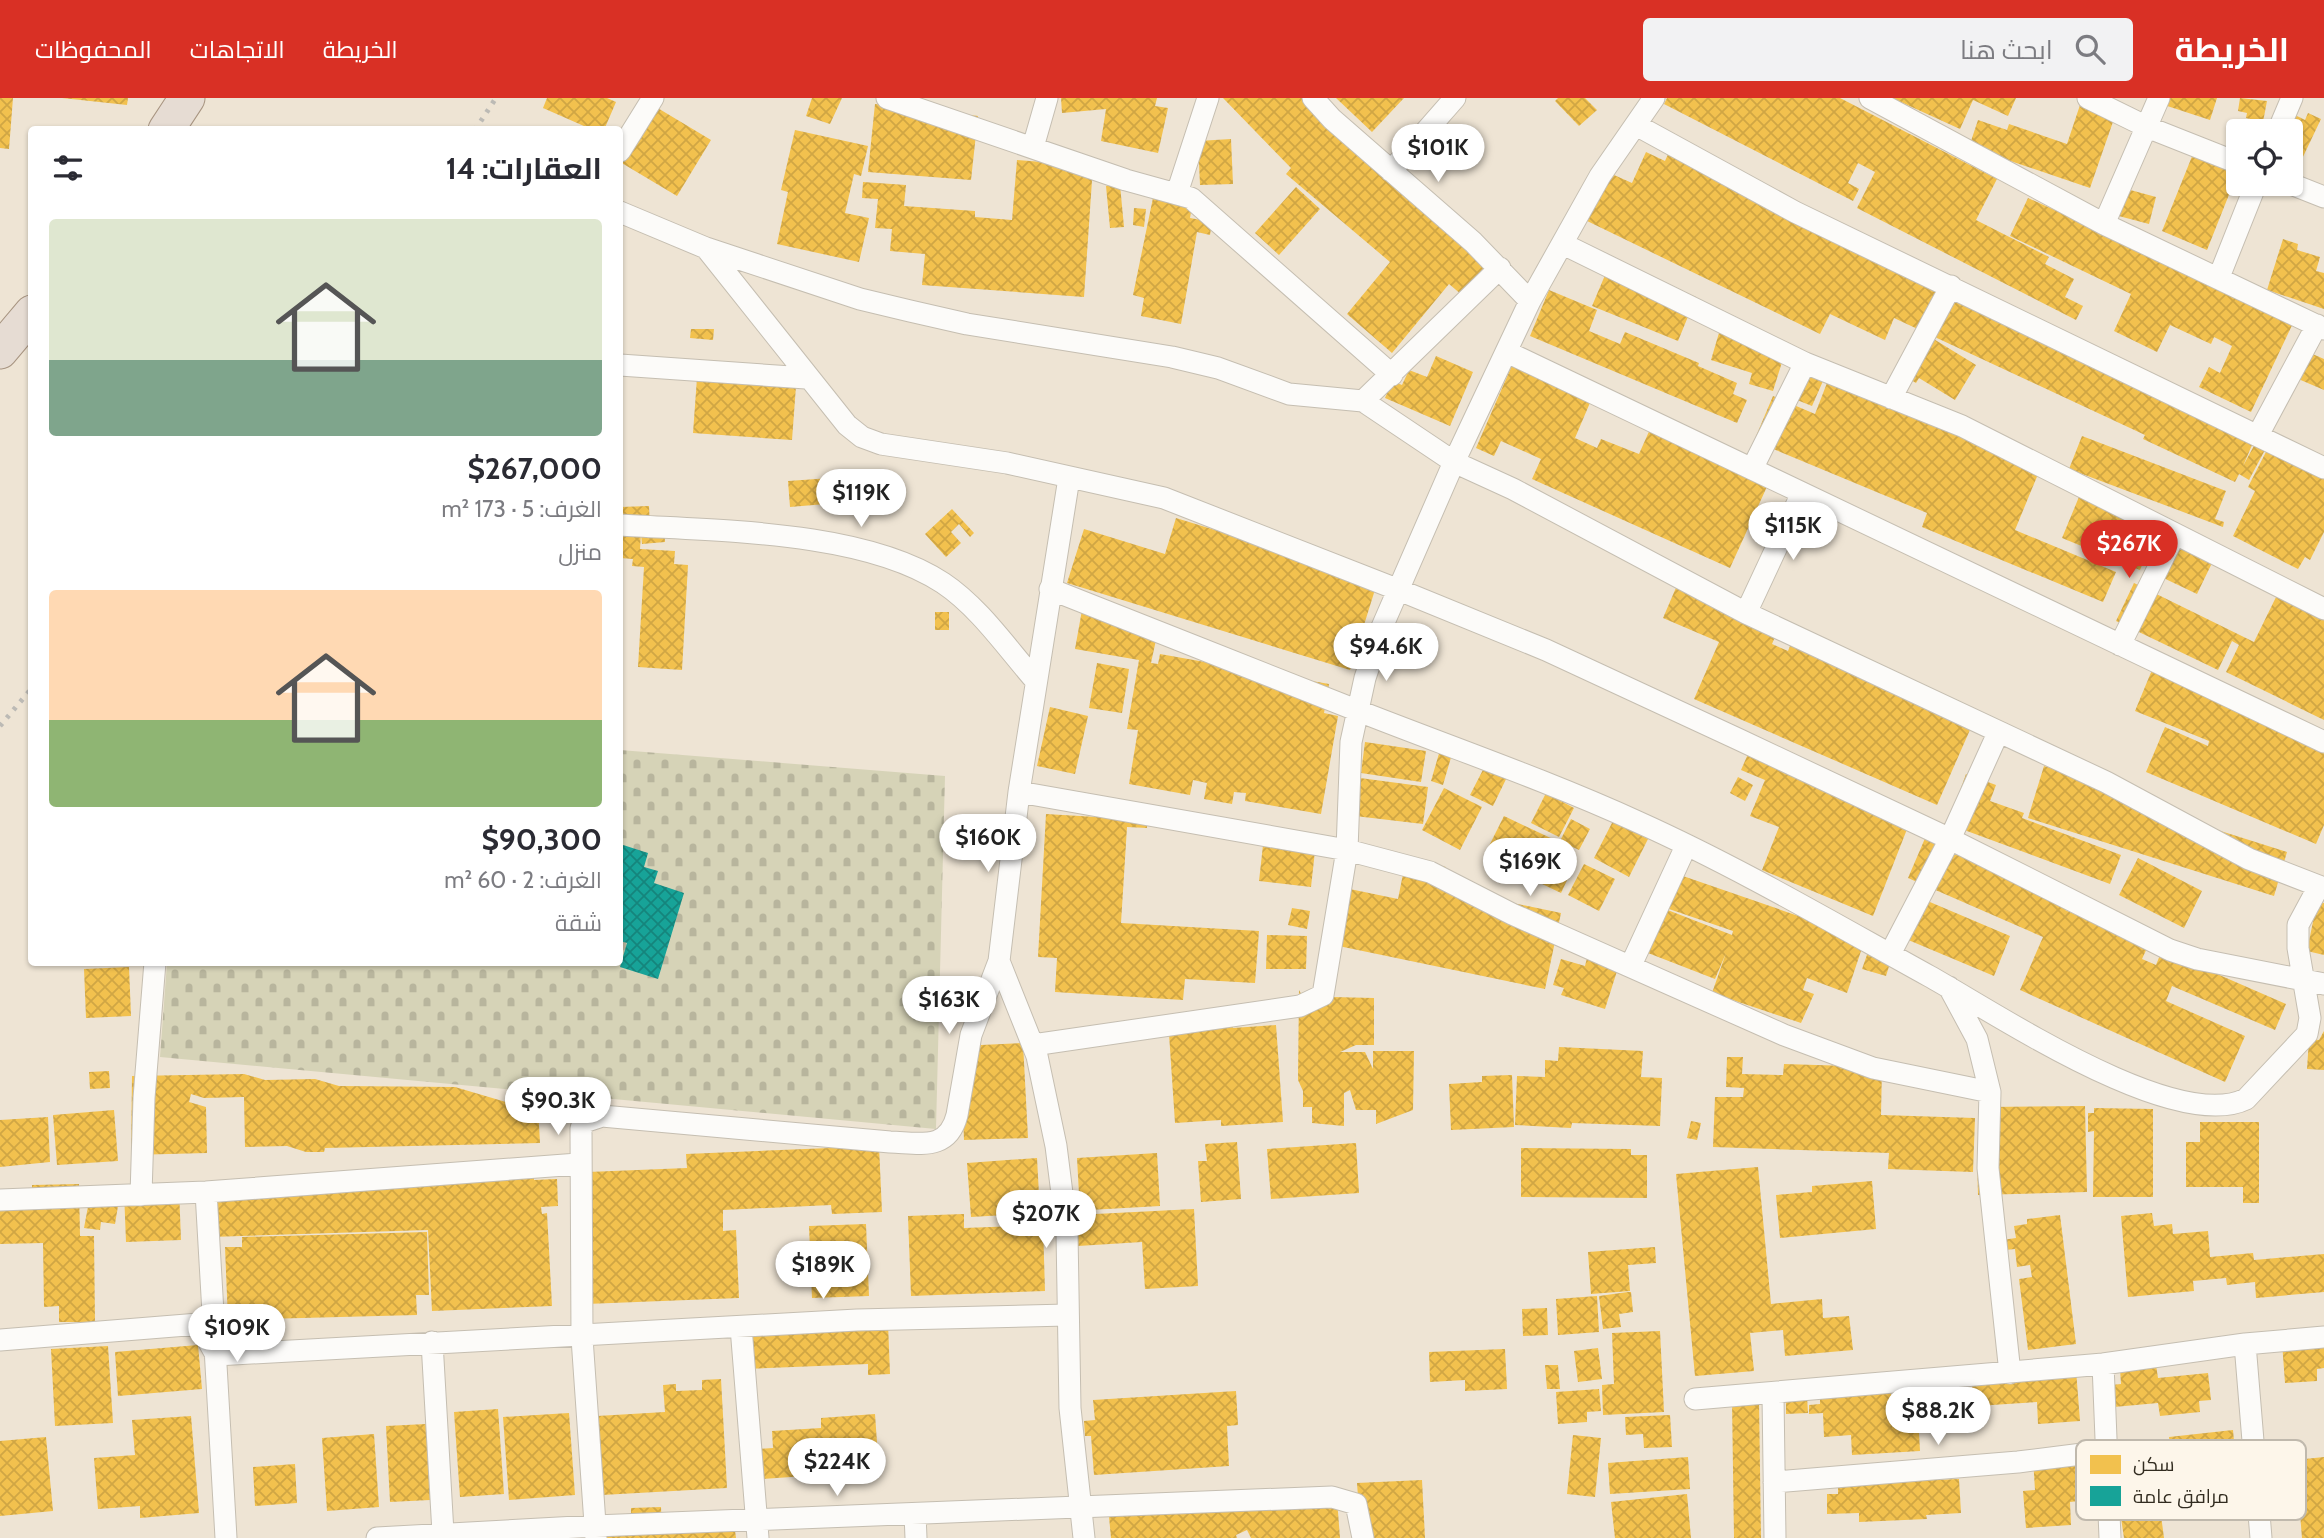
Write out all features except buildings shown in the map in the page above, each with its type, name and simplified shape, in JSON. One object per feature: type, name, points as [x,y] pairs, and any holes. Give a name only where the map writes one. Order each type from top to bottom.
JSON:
[{"type":"main road","points":[[169,126],[187,98]]},
{"type":"main road","points":[[0,351],[28,318]]},
{"type":"street","points":[[623,146],[653,98]]},
{"type":"street","points":[[887,98],[1126,180],[1177,193],[1203,206],[1392,375]]},
{"type":"street","points":[[1033,147],[1047,98]]},
{"type":"street","points":[[1177,193],[1208,98]]},
{"type":"street","points":[[1313,98],[1332,119],[1500,268],[1530,301]]},
{"type":"street","points":[[1391,171],[1455,98]]},
{"type":"street","points":[[1033,1045],[1259,1013],[1317,1000],[1323,995],[1328,980],[1347,850],[1351,742],[1378,639],[1454,461],[1530,301],[1600,176],[1654,98]]},
{"type":"street","points":[[1870,98],[2104,225],[2321,327],[2258,435]]},
{"type":"street","points":[[2088,98],[2147,127],[2226,158]]},
{"type":"street","points":[[2104,225],[2159,98]]},
{"type":"street","points":[[2283,119],[2292,98]]},
{"type":"street","points":[[1636,125],[1795,212],[2324,468]]},
{"type":"street","points":[[2303,189],[2324,197]]},
{"type":"street","points":[[2219,277],[2251,196]]},
{"type":"street","points":[[623,213],[706,248],[910,312],[967,324],[1172,357],[1218,368],[1289,394],[1363,401],[1454,461],[1746,613],[2106,782],[2249,859],[2321,887],[2298,925],[2298,948],[2315,983],[2307,1034],[2246,1099],[2233,1105],[2206,1106],[2182,1102],[2081,1064],[1890,954],[1639,822],[1510,768],[1050,589]]},
{"type":"street","points":[[1563,244],[1805,363],[1962,426],[2175,534],[2322,602]]},
{"type":"street","points":[[706,248],[807,378],[847,425],[870,441],[1007,463],[1164,498],[1546,650],[1950,839],[2171,950],[2197,959],[2315,983]]},
{"type":"street","points":[[1363,401],[1500,268]]},
{"type":"street","points":[[1891,398],[1951,286]]},
{"type":"street","points":[[1507,352],[2324,742]]},
{"type":"street","points":[[1752,469],[1805,363]]},
{"type":"street","points":[[623,365],[807,378]]},
{"type":"street","points":[[595,1532],[582,1338],[578,1164],[580,1128],[587,1121],[602,1116],[890,1142],[939,1141],[954,1127],[971,1035],[999,961],[1035,680],[1069,478]]},
{"type":"street","points":[[1746,613],[1802,493]]},
{"type":"street","points":[[623,525],[813,541],[902,562],[943,583],[964,600],[1035,680]]},
{"type":"street","points":[[2120,645],[2175,534]]},
{"type":"street","points":[[1890,954],[1950,839],[1998,733]]},
{"type":"street","points":[[1019,792],[1347,850],[1430,872],[1512,914],[1784,1035],[1873,1068],[1990,1092]]},
{"type":"street","points":[[1631,965],[1686,846]]},
{"type":"street","points":[[999,961],[1033,1045],[1047,1094],[1063,1198],[1067,1233],[1070,1408],[1084,1538]]},
{"type":"street","points":[[141,1195],[144,1098],[155,966]]},
{"type":"street","points":[[1950,987],[1977,1039],[1990,1092],[1988,1168],[2010,1373]]},
{"type":"street","points":[[0,1200],[206,1192],[578,1164]]},
{"type":"street","points":[[206,1192],[226,1538]]},
{"type":"street","points":[[216,1355],[432,1342],[582,1338],[741,1327],[1067,1315]]},
{"type":"street","points":[[0,1339],[199,1324],[216,1355]]},
{"type":"street","points":[[741,1327],[757,1530]]},
{"type":"street","points":[[1695,1399],[1773,1395],[2103,1364],[2245,1344],[2324,1337]]},
{"type":"street","points":[[432,1342],[443,1533]]},
{"type":"street","points":[[2245,1344],[2253,1440]]},
{"type":"street","points":[[2103,1364],[2106,1440]]},
{"type":"street","points":[[1773,1395],[1775,1538]]},
{"type":"street","points":[[1774,1482],[2076,1455]]},
{"type":"street","points":[[377,1538],[443,1533],[757,1530],[915,1514],[1332,1497],[1356,1504],[1363,1538]]},
{"type":"street","points":[[915,1514],[916,1538]]},
{"type":"street","points":[[2109,1520],[2110,1538]]},
{"type":"street","points":[[2260,1520],[2261,1538]]},
{"type":"green space","points":[[623,750],[945,776],[936,1129],[160,1057],[167,966],[623,966]]},
{"type":"railway","points":[[478,126],[496,98]]},
{"type":"railway","points":[[0,726],[28,693]]}]
